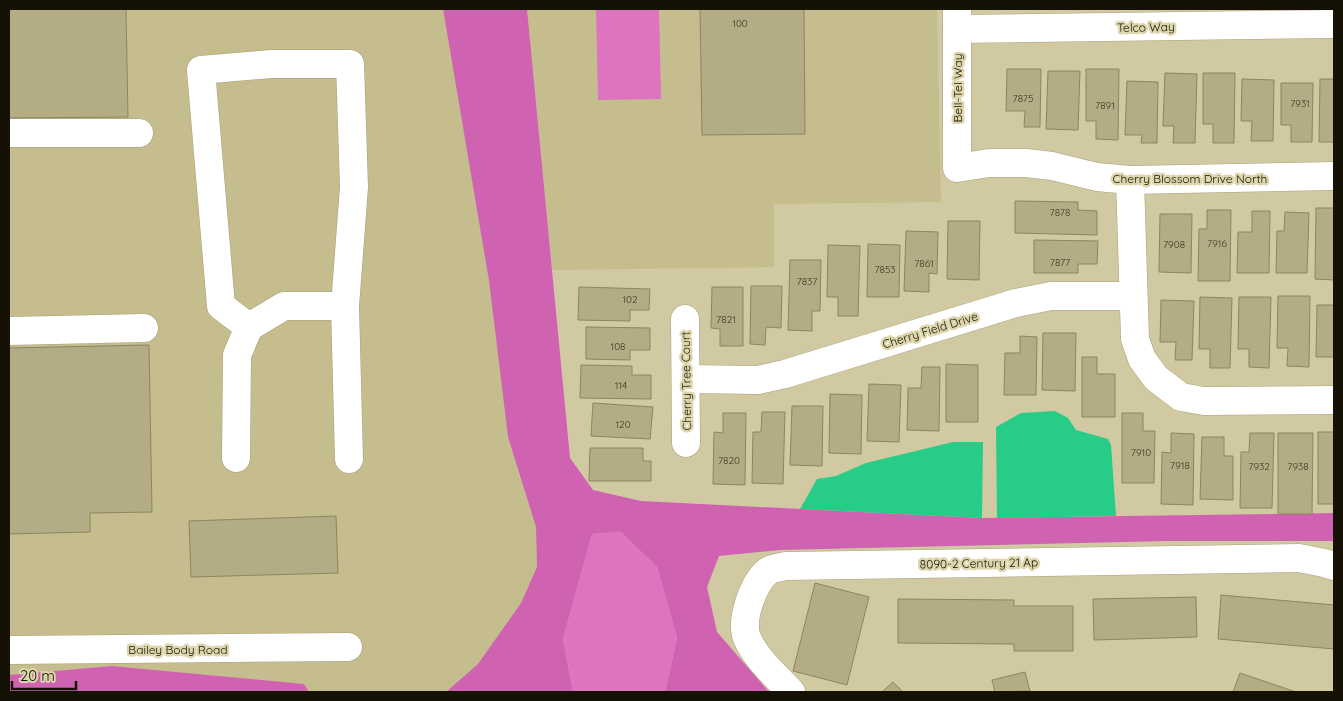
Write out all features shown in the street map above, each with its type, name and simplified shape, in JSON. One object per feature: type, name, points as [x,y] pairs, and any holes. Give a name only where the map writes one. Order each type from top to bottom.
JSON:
[{"type":"street","name":"Telco Way","points":[[957,19],[1334,24]]},
{"type":"street","name":"Bell-Tel Way","points":[[957,19],[957,168]]},
{"type":"street","points":[[249,327],[221,306],[201,70],[272,64],[350,64],[354,187],[345,306],[349,459]]},
{"type":"street","points":[[9,133],[139,132]]},
{"type":"street","name":"Cherry Blossom Drive North","points":[[957,168],[989,163],[1026,164],[1052,166],[1097,178],[1130,180],[1334,176]]},
{"type":"street","points":[[1130,180],[1135,339],[1142,360],[1156,378],[1181,397],[1204,401],[1334,400]]},
{"type":"street","name":"Cherry Field Drive","points":[[686,379],[758,380],[785,374],[1016,303],[1051,296],[1133,296]]},
{"type":"street","points":[[236,458],[237,355],[249,327],[284,306],[345,306]]},
{"type":"street","name":"Cherry Tree Court","points":[[685,319],[686,443]]},
{"type":"street","points":[[9,332],[144,328]]},
{"type":"street","name":"8090-2 Century 21 Ap","points":[[791,692],[759,658],[746,637],[746,614],[755,585],[769,570],[786,566],[1299,558],[1334,566]]},
{"type":"street","name":"Bailey Body Road","points":[[9,650],[348,647]]},
{"type":"shaded area","points":[[9,9],[443,9],[489,281],[508,437],[536,527],[537,567],[521,603],[478,664],[446,692],[309,692],[304,684],[112,666],[9,675]]},
{"type":"shaded area","points":[[443,9],[527,9],[570,458],[593,490],[641,501],[982,518],[1334,513],[1334,541],[1167,541],[780,550],[719,556],[707,587],[717,632],[769,692],[665,692],[677,638],[657,567],[621,532],[592,534],[563,639],[573,692],[446,692],[478,664],[521,603],[537,567],[536,527],[508,437],[489,281]]},
{"type":"shaded area","points":[[527,9],[937,9],[941,202],[774,204],[774,267],[552,270]]},
{"type":"shaded area","points":[[596,9],[659,9],[661,99],[598,100]]},
{"type":"shaded area","points":[[1055,411],[1068,418],[1076,430],[1108,439],[1111,445],[1116,516],[997,518],[996,427],[1021,413]]},
{"type":"shaded area","points":[[953,442],[983,442],[982,518],[800,509],[817,479],[836,476],[866,463]]},
{"type":"shaded area","points":[[621,532],[657,567],[677,638],[665,692],[573,692],[563,639],[592,534]]},
{"type":"shaded area","points":[[112,666],[304,684],[309,692],[9,692],[9,675]]},
{"type":"building","points":[[9,9],[126,9],[128,117],[9,118]]},
{"type":"building","points":[[700,9],[804,9],[805,134],[702,135]]},
{"type":"building","points":[[1007,69],[1041,69],[1040,127],[1024,127],[1025,111],[1006,111]]},
{"type":"building","points":[[1086,69],[1119,69],[1118,140],[1096,139],[1096,121],[1086,121]]},
{"type":"building","points":[[1048,71],[1080,71],[1078,130],[1046,129]]},
{"type":"building","points":[[1165,73],[1197,74],[1195,143],[1173,143],[1174,126],[1163,126]]},
{"type":"building","points":[[1203,73],[1235,73],[1234,143],[1213,143],[1213,124],[1203,124]]},
{"type":"building","points":[[1242,79],[1274,80],[1273,141],[1251,141],[1252,121],[1241,121]]},
{"type":"building","points":[[1320,79],[1334,79],[1334,142],[1319,142]]},
{"type":"building","points":[[1127,81],[1158,82],[1157,143],[1141,143],[1142,135],[1125,135]]},
{"type":"building","points":[[1281,83],[1313,83],[1312,142],[1291,142],[1291,125],[1281,125]]},
{"type":"building","points":[[1015,201],[1078,202],[1078,210],[1097,211],[1097,235],[1015,233]]},
{"type":"building","points":[[1316,208],[1334,208],[1334,280],[1315,279]]},
{"type":"building","points":[[1207,210],[1231,210],[1230,281],[1198,281],[1199,229],[1207,229]]},
{"type":"building","points":[[1252,211],[1270,211],[1269,273],[1237,273],[1238,232],[1252,232]]},
{"type":"building","points":[[1285,212],[1309,213],[1307,273],[1276,273],[1277,231],[1284,231]]},
{"type":"building","points":[[1160,214],[1192,214],[1191,273],[1159,272]]},
{"type":"building","points":[[948,221],[980,221],[979,280],[947,279]]},
{"type":"building","points":[[906,231],[938,232],[937,274],[929,273],[929,292],[904,291]]},
{"type":"building","points":[[1034,240],[1098,241],[1097,264],[1078,264],[1078,273],[1034,273]]},
{"type":"building","points":[[868,244],[900,245],[899,297],[867,297]]},
{"type":"building","points":[[828,245],[860,246],[858,316],[838,316],[838,297],[827,297]]},
{"type":"building","points":[[790,260],[821,260],[820,311],[812,311],[812,331],[788,330]]},
{"type":"building","points":[[751,286],[782,286],[781,328],[766,327],[765,345],[750,344]]},
{"type":"building","points":[[579,287],[650,289],[649,310],[630,310],[630,321],[578,320]]},
{"type":"building","points":[[712,287],[743,287],[743,346],[720,346],[720,329],[711,328]]},
{"type":"building","points":[[1278,296],[1310,296],[1309,367],[1287,366],[1288,348],[1277,348]]},
{"type":"building","points":[[1200,297],[1232,298],[1230,368],[1210,368],[1210,349],[1199,349]]},
{"type":"building","points":[[1239,297],[1271,297],[1269,368],[1249,367],[1249,349],[1238,349]]},
{"type":"building","points":[[1161,300],[1194,301],[1192,360],[1175,360],[1176,342],[1160,342]]},
{"type":"building","points":[[1317,305],[1334,305],[1334,357],[1316,357]]},
{"type":"building","points":[[586,327],[650,328],[650,350],[630,350],[630,360],[586,359]]},
{"type":"building","points":[[1043,333],[1076,333],[1075,391],[1042,390]]},
{"type":"building","points":[[1020,336],[1037,337],[1036,395],[1004,395],[1005,353],[1020,353]]},
{"type":"building","points":[[149,345],[152,512],[90,513],[90,532],[9,534],[9,348]]},
{"type":"building","points":[[1082,357],[1097,357],[1097,374],[1115,374],[1115,417],[1082,417]]},
{"type":"building","points":[[946,364],[978,365],[978,422],[946,422]]},
{"type":"building","points":[[581,365],[632,366],[632,375],[651,375],[651,399],[580,398]]},
{"type":"building","points":[[922,367],[940,367],[939,431],[907,430],[908,388],[921,388]]},
{"type":"building","points":[[869,384],[901,385],[899,442],[867,441]]},
{"type":"building","points":[[830,394],[862,395],[861,454],[829,453]]},
{"type":"building","points":[[593,403],[653,407],[650,439],[591,436]]},
{"type":"building","points":[[792,406],[823,406],[822,466],[790,465]]},
{"type":"building","points":[[762,412],[785,412],[783,484],[752,483],[753,432],[761,432]]},
{"type":"building","points":[[723,413],[746,413],[745,485],[713,484],[714,432],[723,433]]},
{"type":"building","points":[[1122,413],[1143,413],[1143,431],[1155,431],[1154,483],[1122,483]]},
{"type":"building","points":[[1318,432],[1334,432],[1334,504],[1318,504]]},
{"type":"building","points":[[1171,433],[1194,434],[1193,505],[1161,504],[1162,452],[1171,453]]},
{"type":"building","points":[[1250,433],[1274,433],[1272,508],[1240,508],[1241,452],[1249,452]]},
{"type":"building","points":[[1278,433],[1313,433],[1312,514],[1278,514]]},
{"type":"building","points":[[1202,437],[1224,437],[1224,456],[1233,456],[1233,500],[1200,499]]},
{"type":"building","points":[[590,448],[643,448],[643,461],[651,461],[651,481],[589,481]]},
{"type":"building","points":[[336,516],[338,573],[191,577],[189,521]]},
{"type":"building","points":[[815,583],[869,597],[847,685],[793,671]]},
{"type":"building","points":[[1221,595],[1334,605],[1334,649],[1218,639]]},
{"type":"building","points":[[1196,597],[1197,637],[1094,640],[1093,599]]},
{"type":"building","points":[[898,599],[1014,600],[1014,606],[1073,606],[1073,651],[1014,651],[1014,644],[898,643]]},
{"type":"building","points":[[1025,672],[1030,691],[995,692],[992,680]]},
{"type":"building","points":[[1240,673],[1296,692],[1233,692]]},
{"type":"building","points":[[893,682],[903,692],[882,692]]}]
